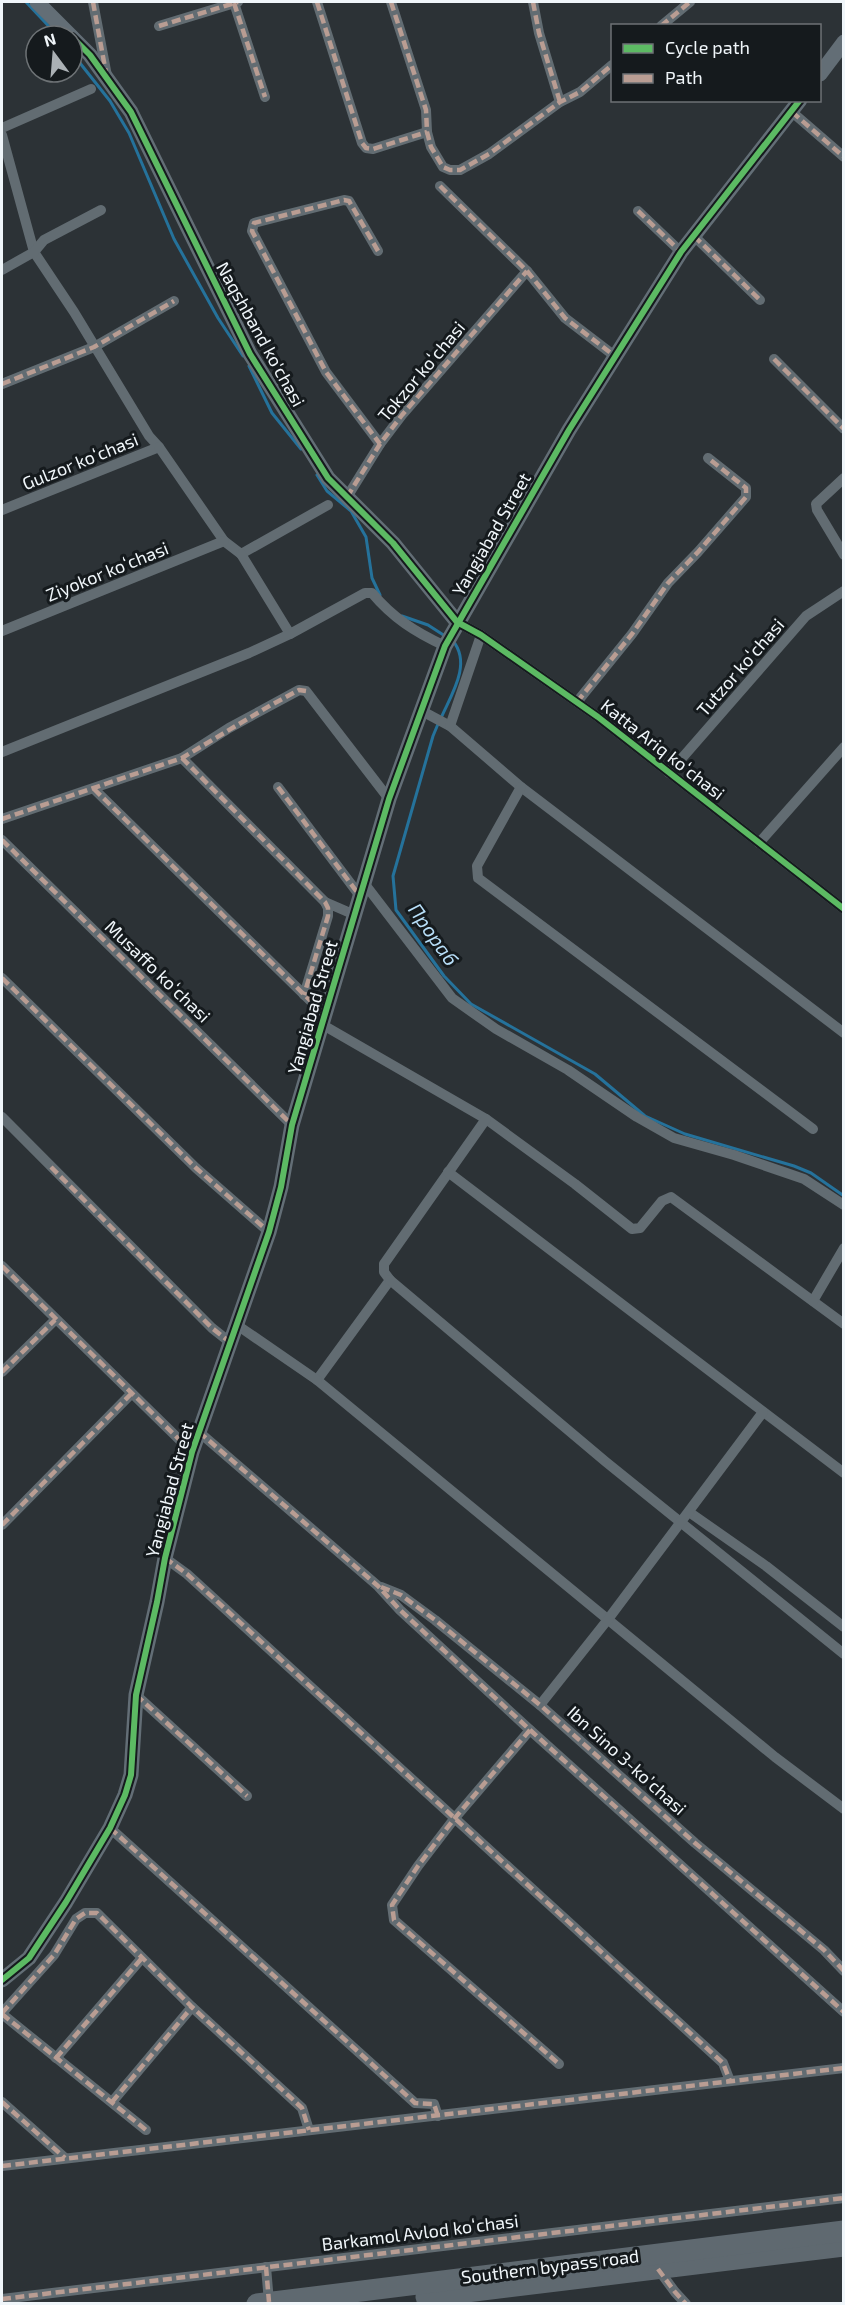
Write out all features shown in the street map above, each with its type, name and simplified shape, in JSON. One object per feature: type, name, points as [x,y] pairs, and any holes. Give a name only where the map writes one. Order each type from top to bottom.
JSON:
[{"type":"highway","name":"Southern bypass road","points":[[263,2303],[843,2230]]},
{"type":"highway","name":"Southern bypass road","points":[[372,2304],[843,2246]]},
{"type":"street","name":"Naqshband ko'chasi","points":[[37,2],[58,24]]},
{"type":"street","points":[[93,2],[107,76]]},
{"type":"street","points":[[159,26],[236,2],[265,97]]},
{"type":"street","points":[[317,2],[366,148],[373,149],[427,132]]},
{"type":"street","points":[[391,2],[426,110],[427,132],[435,158],[443,167],[450,170],[460,170],[489,154],[561,102],[580,92],[611,66]]},
{"type":"street","points":[[533,2],[538,33],[561,102]]},
{"type":"street","points":[[662,24],[690,2]]},
{"type":"street","points":[[821,71],[843,42]]},
{"type":"street","name":"Naqshband ko'chasi","points":[[84,51],[107,76],[131,112],[250,354],[328,478],[393,543],[457,622]]},
{"type":"street","points":[[2,128],[91,89]]},
{"type":"street","points":[[796,106],[843,157]]},
{"type":"street","name":"Yangiabad Street","points":[[2,1980],[29,1958],[110,1828],[125,1795],[131,1775],[136,1695],[165,1558],[192,1452],[269,1232],[281,1187],[292,1125],[388,799],[445,646],[569,430],[681,252],[796,106]]},
{"type":"street","name":"Gulzor koʻchasi","points":[[2,135],[6,165],[34,252],[74,312],[149,436],[159,447],[2,510]]},
{"type":"street","points":[[440,186],[527,271],[565,318],[616,357]]},
{"type":"street","points":[[378,251],[349,201],[344,200],[254,223],[252,226],[252,231],[326,372],[380,444]]},
{"type":"street","points":[[2,270],[34,252],[44,240],[101,210]]},
{"type":"street","points":[[638,211],[681,252]]},
{"type":"street","points":[[694,236],[760,300]]},
{"type":"street","name":"Tokzor koʻchasi","points":[[347,497],[380,444],[402,415],[527,271]]},
{"type":"street","points":[[2,384],[94,347],[174,301]]},
{"type":"street","points":[[774,359],[843,429]]},
{"type":"street","points":[[159,447],[224,541],[241,554],[290,634]]},
{"type":"street","points":[[577,702],[632,634],[668,583],[712,537],[746,496],[746,488],[708,458]]},
{"type":"street","points":[[843,478],[816,504],[817,510],[843,555]]},
{"type":"street","points":[[241,554],[328,505]]},
{"type":"street","name":"Ziyokor koʻchasi","points":[[2,631],[224,541]]},
{"type":"street","name":"Tutzor koʻchasi","points":[[669,773],[806,616],[843,591]]},
{"type":"street","points":[[2,752],[290,634],[365,593],[372,593],[389,613],[424,636],[445,646]]},
{"type":"street","name":"Katta Ariq koʻchasi","points":[[457,622],[481,635],[577,702],[843,909]]},
{"type":"street","points":[[450,726],[481,635]]},
{"type":"street","points":[[2,819],[182,758],[299,690],[306,691],[388,799]]},
{"type":"street","points":[[420,710],[450,726],[520,787],[843,1033]]},
{"type":"street","points":[[759,843],[843,747]]},
{"type":"street","points":[[182,758],[325,902],[328,916],[304,994]]},
{"type":"street","points":[[278,787],[452,998],[496,1029],[568,1070],[637,1117],[674,1138],[734,1155],[804,1179],[843,1205]]},
{"type":"street","points":[[520,787],[477,866],[478,878],[813,1129]]},
{"type":"street","points":[[94,789],[304,994],[324,1020],[486,1119],[632,1229],[640,1228],[662,1201],[671,1197],[843,1324]]},
{"type":"street","name":"Musaffo koʻchasi","points":[[2,840],[292,1125]]},
{"type":"street","points":[[325,902],[355,915]]},
{"type":"street","points":[[2,978],[196,1168],[269,1232]]},
{"type":"street","points":[[2,1117],[212,1328],[231,1342]]},
{"type":"street","points":[[486,1119],[384,1264],[384,1272],[390,1280],[606,1462],[843,1654]]},
{"type":"street","points":[[448,1172],[843,1473]]},
{"type":"street","points":[[813,1301],[843,1248]]},
{"type":"street","points":[[2,1266],[192,1452]]},
{"type":"street","points":[[317,1380],[390,1280]]},
{"type":"street","points":[[2,1372],[55,1320]]},
{"type":"street","points":[[237,1325],[317,1380],[609,1618],[775,1757],[843,1809]]},
{"type":"street","points":[[2,1525],[131,1394]]},
{"type":"street","points":[[540,1705],[609,1618],[763,1412]]},
{"type":"street","name":"Ibn Sino 3-koʼchasi","points":[[199,1432],[378,1586],[400,1610],[530,1730],[843,2012]]},
{"type":"street","points":[[689,1512],[766,1566],[843,1627]]},
{"type":"street","points":[[165,1558],[187,1574],[723,2063],[730,2081]]},
{"type":"street","name":"Ibn Sino 3-koʼchasi","points":[[378,1586],[401,1595],[540,1705],[695,1843],[824,1950],[843,1971]]},
{"type":"street","points":[[136,1695],[248,1796]]},
{"type":"street","points":[[530,1730],[454,1819],[392,1905],[394,1920],[559,2064]]},
{"type":"street","points":[[110,1828],[414,2103],[434,2104],[438,2116]]},
{"type":"street","points":[[146,2130],[2,2014],[54,1955],[76,1919],[85,1913],[97,1913],[192,2007],[302,2108],[309,2130]]},
{"type":"street","points":[[56,2058],[142,1958]]},
{"type":"street","points":[[112,2102],[192,2007]]},
{"type":"street","points":[[2,2166],[843,2068]]},
{"type":"street","points":[[2,2102],[65,2158]]},
{"type":"street","name":"Barkamol Avlod koʻchasi","points":[[2,2299],[843,2198]]},
{"type":"street","points":[[263,2303],[266,2267]]},
{"type":"street","points":[[658,2269],[686,2304]]},
{"type":"waterway","name":"Прораб","points":[[26,2],[47,24]]},
{"type":"waterway","name":"Прораб","points":[[84,68],[110,101],[129,133],[174,239],[218,318],[243,356]]},
{"type":"waterway","name":"Прораб","points":[[249,366],[272,413],[301,449]]},
{"type":"waterway","name":"Прораб","points":[[317,475],[327,491],[351,511],[366,537],[372,578],[380,595]]},
{"type":"waterway","name":"Прораб","points":[[402,616],[428,625],[445,636]]},
{"type":"waterway","name":"Прораб","points":[[441,718],[458,680],[460,669],[461,660],[453,641]]},
{"type":"waterway","name":"Прораб","points":[[438,724],[393,876],[396,910],[444,976],[471,1004],[595,1074],[645,1116],[685,1134],[794,1166],[811,1173],[844,1196]]},
{"type":"marked path","points":[[93,2],[106,73]]},
{"type":"marked path","points":[[159,26],[238,2]]},
{"type":"marked path","points":[[317,2],[362,143],[366,148],[373,149],[427,132]]},
{"type":"marked path","points":[[391,2],[426,110],[427,132],[431,147],[443,167],[450,170],[460,170],[489,154],[560,102],[580,92],[611,66]]},
{"type":"marked path","points":[[533,2],[539,33],[560,102]]},
{"type":"marked path","points":[[663,24],[690,2]]},
{"type":"marked path","points":[[234,3],[265,97]]},
{"type":"marked path","points":[[792,112],[844,157]]},
{"type":"marked path","points":[[440,186],[527,271],[565,318],[616,357]]},
{"type":"marked path","points":[[378,251],[349,201],[344,200],[254,223],[252,231],[326,372],[380,444]]},
{"type":"marked path","points":[[638,211],[681,252]]},
{"type":"marked path","points":[[694,236],[760,300]]},
{"type":"marked path","points":[[347,497],[380,444],[402,415],[527,271]]},
{"type":"marked path","points":[[2,384],[94,347],[174,301]]},
{"type":"marked path","points":[[774,359],[844,429]]},
{"type":"marked path","points":[[577,702],[632,634],[668,583],[746,497],[746,488],[708,458]]},
{"type":"marked path","points":[[2,819],[182,758],[271,705],[299,690],[306,691]]},
{"type":"marked path","points":[[182,758],[325,902],[328,916],[304,995]]},
{"type":"marked path","points":[[278,787],[360,896]]},
{"type":"marked path","points":[[94,789],[325,1015]]},
{"type":"marked path","points":[[2,840],[292,1125]]},
{"type":"marked path","points":[[2,978],[196,1168],[269,1232]]},
{"type":"marked path","points":[[51,1167],[212,1328],[231,1343]]},
{"type":"marked path","points":[[2,1266],[192,1452]]},
{"type":"marked path","points":[[2,1372],[55,1320]]},
{"type":"marked path","points":[[2,1525],[131,1394]]},
{"type":"marked path","points":[[199,1432],[378,1586],[400,1610],[530,1730],[844,2012]]},
{"type":"marked path","points":[[165,1558],[187,1574],[723,2063],[730,2081]]},
{"type":"marked path","points":[[381,1587],[401,1595],[435,1620],[540,1705],[695,1843],[824,1950],[844,1971]]},
{"type":"marked path","points":[[136,1695],[247,1796]]},
{"type":"marked path","points":[[530,1730],[454,1819],[392,1905],[394,1920],[559,2064]]},
{"type":"marked path","points":[[110,1828],[415,2103],[434,2104],[438,2116]]},
{"type":"marked path","points":[[2,2013],[54,1955],[76,1919],[85,1913],[97,1913],[192,2007],[302,2108],[309,2130]]},
{"type":"marked path","points":[[56,2058],[142,1958]]},
{"type":"marked path","points":[[112,2102],[192,2007]]},
{"type":"marked path","points":[[2,2014],[146,2130]]},
{"type":"marked path","points":[[2,2166],[844,2068]]},
{"type":"marked path","points":[[2,2102],[65,2158]]},
{"type":"marked path","points":[[2,2299],[844,2198]]},
{"type":"marked path","points":[[266,2267],[269,2302]]},
{"type":"marked path","points":[[658,2269],[686,2304]]},
{"type":"cycle path","points":[[84,49],[131,112],[250,354],[328,478],[393,543],[457,622],[481,635],[598,717],[844,909]]},
{"type":"cycle path","points":[[2,1980],[29,1958],[110,1828],[125,1795],[131,1775],[136,1695],[165,1558],[192,1452],[269,1232],[281,1187],[292,1125],[389,799],[445,646],[569,430],[681,252],[798,102]]}]
